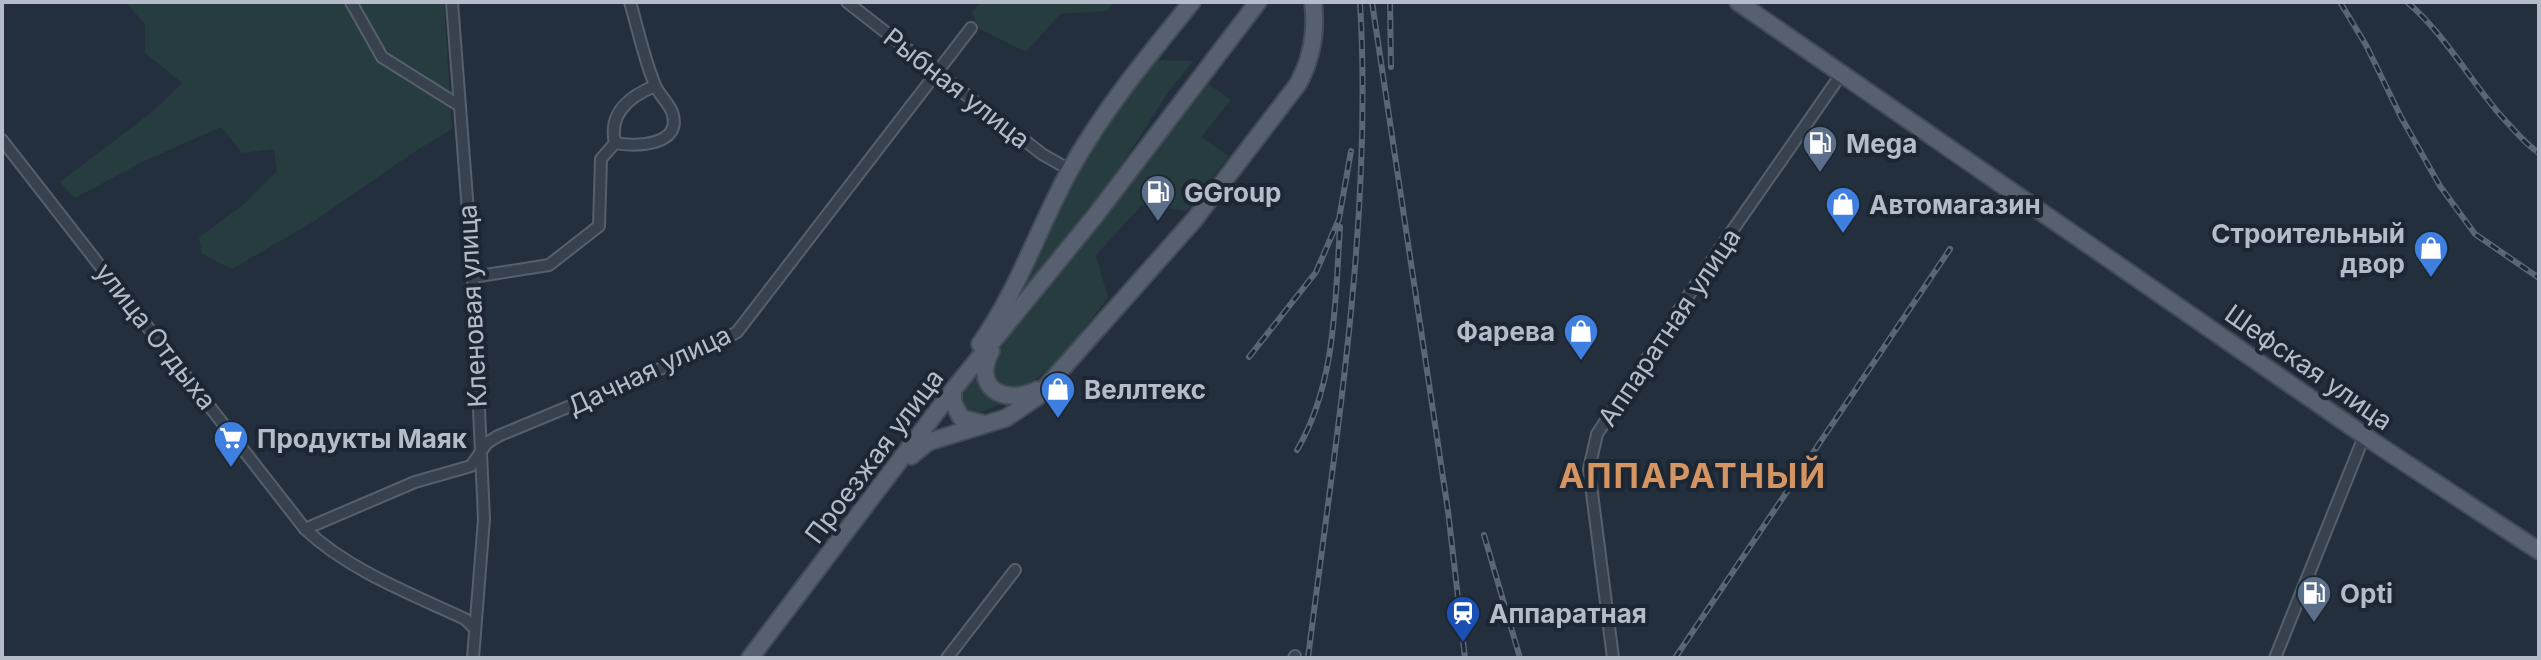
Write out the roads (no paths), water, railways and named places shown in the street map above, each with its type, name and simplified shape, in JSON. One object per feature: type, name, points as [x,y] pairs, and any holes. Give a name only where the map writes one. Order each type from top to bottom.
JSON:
[{"type":"main road","points":[[990,424],[973,423],[961,418],[953,402],[958,384],[974,352],[1000,316],[1070,170],[1117,98],[1192,2]]},
{"type":"main road","name":"Проезжая улица","points":[[750,658],[958,384],[1095,216],[1258,2]]},
{"type":"main road","points":[[889,475],[928,442],[1015,414],[1055,378],[1194,220],[1282,107],[1306,70],[1311,55],[1315,32],[1313,2]]},
{"type":"main road","name":"Шефская улица","points":[[1738,2],[2539,551]]},
{"type":"main road","points":[[1004,330],[984,368],[989,382],[998,393],[1017,397],[1035,391],[1055,378]]},
{"type":"street","points":[[351,2],[382,57],[460,106]]},
{"type":"street","name":"Кленовая улица","points":[[452,2],[473,277],[484,519],[473,658]]},
{"type":"street","points":[[615,143],[628,146],[655,143],[663,139],[673,121],[672,113],[655,86],[630,2]]},
{"type":"street","name":"Рыбная улица","points":[[847,2],[1042,154],[1070,170]]},
{"type":"street","name":"Дачная улица","points":[[305,529],[415,482],[471,466],[487,443],[498,436],[708,349],[737,332],[971,28]]},
{"type":"street","name":"Аппаратная улица","points":[[1613,658],[1589,469],[1597,434],[1716,254],[1842,73]]},
{"type":"street","points":[[615,143],[612,131],[620,109],[640,92],[655,86]]},
{"type":"street","name":"улица Отдыха","points":[[2,140],[305,529],[324,546],[383,582],[465,619],[474,628]]},
{"type":"street","points":[[473,277],[549,265],[599,226],[601,159],[615,143]]},
{"type":"street","points":[[2275,658],[2365,434]]},
{"type":"street","points":[[947,658],[1015,570]]},
{"type":"railway","points":[[1308,658],[1340,413],[1356,249],[1363,84],[1360,2]]},
{"type":"railway","points":[[1372,2],[1448,511],[1465,658]]},
{"type":"railway","points":[[1390,2],[1391,67]]},
{"type":"railway","points":[[2340,2],[2440,186],[2475,234],[2539,278]]},
{"type":"railway","points":[[2407,2],[2433,28],[2503,118],[2539,153]]},
{"type":"railway","points":[[1249,357],[1316,272],[1339,219],[1351,151]]},
{"type":"railway","points":[[1297,450],[1310,425],[1326,370],[1334,313],[1340,227]]},
{"type":"railway","points":[[1675,658],[1950,249]]},
{"type":"railway","points":[[1484,535],[1520,658]]},
{"type":"place","name":"Mega","points":[[1820,174]]},
{"type":"place","name":"GGroup","points":[[1158,223]]},
{"type":"place","name":"Автомагазин","points":[[1843,235]]},
{"type":"place","name":"Строительный двор","points":[[2431,279]]},
{"type":"place","name":"Фарева","points":[[1581,362]]},
{"type":"place","name":"Веллтекс","points":[[1058,420]]},
{"type":"place","name":"Продукты Маяк","points":[[231,469]]},
{"type":"place","name":"Opti","points":[[2314,624]]},
{"type":"place","name":"Аппаратная","points":[[1463,644]]},
{"type":"district","name":"АППАРАТНЫЙ","points":[[1693,475]]}]
